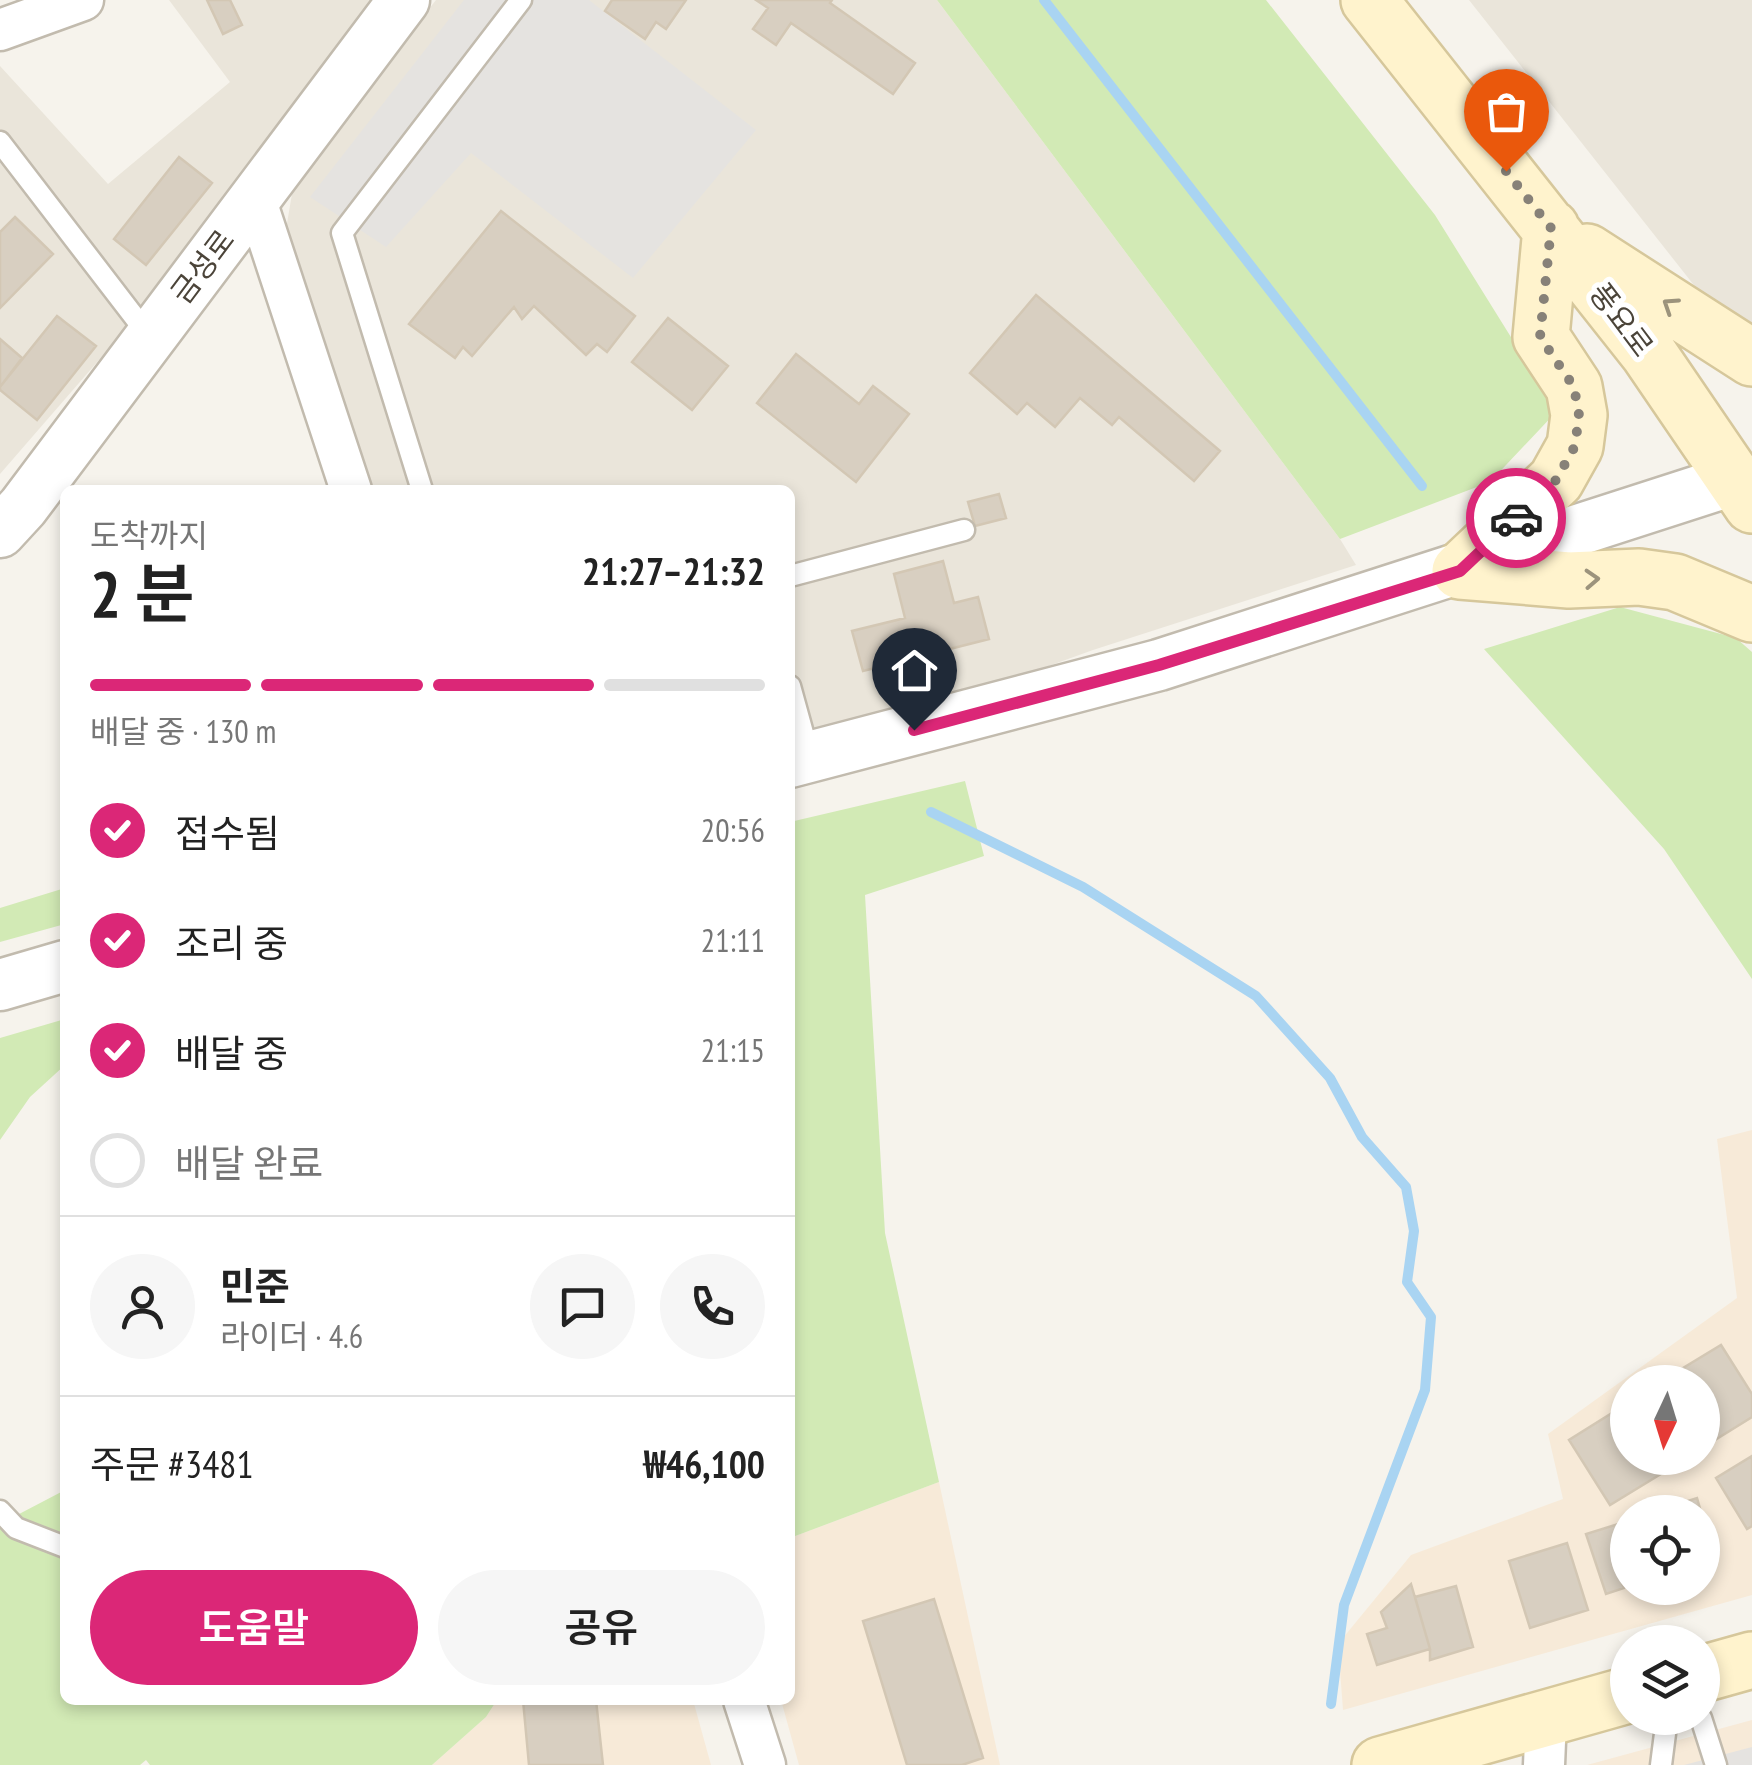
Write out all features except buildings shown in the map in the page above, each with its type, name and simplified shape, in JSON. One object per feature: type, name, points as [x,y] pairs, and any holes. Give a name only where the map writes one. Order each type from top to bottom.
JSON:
[{"type":"main road","name":"풍요로","points":[[1369,0],[1551,228],[1746,487]]},
{"type":"main road","points":[[1460,571],[1556,480],[1575,446],[1579,415],[1574,387],[1540,337],[1551,228],[1752,358]]},
{"type":"main road","points":[[1460,571],[1569,580],[1638,576],[1674,582],[1752,614]]},
{"type":"main road","points":[[1720,1669],[1752,1660]]},
{"type":"main road","points":[[1380,1765],[1545,1741],[1610,1705]]},
{"type":"street","points":[[0,30],[83,0]]},
{"type":"street","name":"금성로","points":[[0,532],[23,507],[404,0]]},
{"type":"street","points":[[255,198],[349,485]]},
{"type":"street","points":[[800,760],[1159,665],[1746,487]]},
{"type":"street","points":[[0,985],[60,967]]},
{"type":"street","points":[[746,1705],[765,1765]]},
{"type":"lane","points":[[420,485],[342,232],[521,0]]},
{"type":"lane","points":[[0,142],[150,338]]},
{"type":"lane","points":[[795,575],[964,530]]},
{"type":"lane","points":[[795,723],[800,760]]},
{"type":"lane","points":[[0,1511],[16,1528],[60,1545]]},
{"type":"lane","points":[[1662,1765],[1665,1735]]},
{"type":"lane","points":[[1706,1735],[1716,1765]]},
{"type":"shaded area","points":[[169,0],[396,0],[151,300],[0,474],[0,66],[108,184],[230,82]]},
{"type":"shaded area","points":[[436,0],[937,0],[1356,565],[996,685],[795,733],[795,485],[369,485],[284,241],[294,182]]},
{"type":"shaded area","points":[[464,0],[589,0],[756,130],[633,278],[471,153],[386,247],[310,197]]},
{"type":"shaded area","points":[[1469,0],[1752,0],[1752,338],[1708,303]]},
{"type":"shaded area","points":[[1752,1130],[1752,1595],[1720,1604],[1720,1495],[1610,1495],[1610,1605],[1716,1605],[1645,1625],[1610,1625],[1610,1635],[1343,1710],[1338,1644],[1411,1555],[1563,1499],[1548,1434],[1610,1389],[1610,1475],[1720,1475],[1720,1365],[1644,1365],[1737,1298],[1717,1139]]},
{"type":"shaded area","points":[[939,1482],[1000,1765],[799,1765],[782,1705],[795,1705],[795,1536]]},
{"type":"shaded area","points":[[494,1705],[694,1705],[711,1765],[432,1765],[486,1717]]},
{"type":"shaded area","points":[[1752,1720],[1752,1765],[1587,1765],[1697,1735],[1720,1735],[1720,1729]]},
{"type":"shaded area","points":[[1752,1747],[1752,1765],[1684,1765]]},
{"type":"green space","points":[[937,0],[1266,0],[1435,215],[1557,411],[1490,482],[1340,539]]},
{"type":"green space","points":[[1620,607],[1736,638],[1752,652],[1752,979],[1664,849],[1484,649]]},
{"type":"green space","points":[[965,781],[984,856],[865,895],[885,1233],[939,1482],[795,1536],[795,821]]},
{"type":"green space","points":[[60,890],[60,925],[0,942],[0,908]]},
{"type":"green space","points":[[60,1020],[60,1070],[30,1097],[0,1140],[0,1038]]},
{"type":"green space","points":[[60,1493],[60,1705],[494,1705],[486,1717],[432,1765],[150,1765],[146,1760],[140,1765],[0,1765],[0,1524]]},
{"type":"waterway","points":[[1044,0],[1422,486]]},
{"type":"waterway","points":[[931,812],[1083,887],[1256,996],[1330,1078],[1362,1137],[1406,1187],[1414,1231],[1407,1282],[1431,1317],[1425,1390],[1344,1605],[1331,1704]]},
{"type":"way so far","points":[[1506,171],[1551,228],[1540,337],[1574,387],[1579,415],[1575,446],[1556,480],[1516,518]]},
{"type":"route","points":[[914,730],[1159,665],[1460,571],[1516,518]]}]
